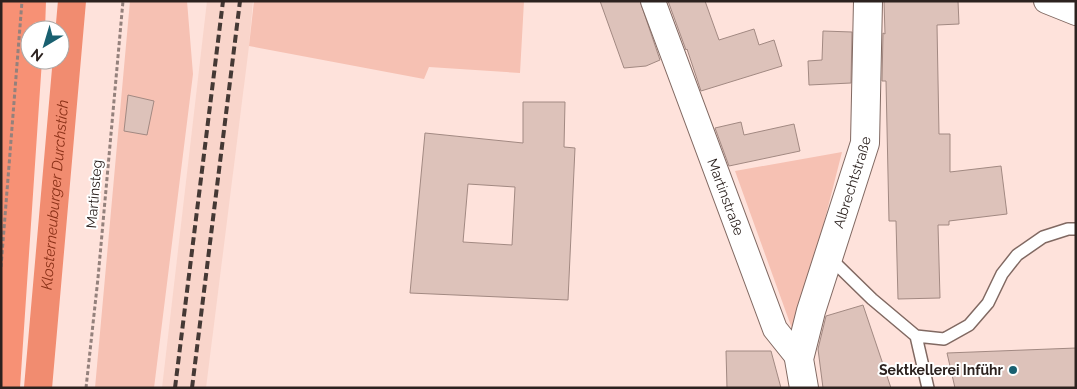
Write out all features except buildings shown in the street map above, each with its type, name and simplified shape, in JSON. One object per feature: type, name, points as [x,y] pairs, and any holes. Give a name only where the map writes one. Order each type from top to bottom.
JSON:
[{"type":"main road","name":"Albrechtstraße","points":[[799,359],[811,311],[865,143],[868,1]]},
{"type":"main road","name":"Martinstraße","points":[[799,359],[804,388]]},
{"type":"street","name":"Martinstraße","points":[[653,1],[775,329],[799,359]]},
{"type":"street","points":[[1046,1],[1076,13]]},
{"type":"lane","points":[[829,257],[872,299],[916,336],[944,339],[969,325],[988,303],[1002,274],[1016,255],[1042,238],[1068,229],[1076,229]]},
{"type":"lane","points":[[916,336],[928,388]]},
{"type":"path","points":[[1,267],[22,1]]},
{"type":"path","name":"Martinsteg","points":[[86,388],[123,1]]},
{"type":"shaded area","points":[[1,1],[46,1],[45,20],[20,20],[20,70],[41,70],[20,388],[1,388]]},
{"type":"shaded area","points":[[130,1],[187,1],[193,74],[154,388],[95,388]]},
{"type":"shaded area","points":[[207,1],[253,1],[249,46],[206,388],[162,388]]},
{"type":"shaded area","points":[[254,1],[524,1],[520,73],[429,67],[424,79],[249,46]]},
{"type":"shaded area","points":[[842,152],[795,337],[735,171]]},
{"type":"waterway","name":"Klosterneuburger Durchstich","points":[[38,388],[72,1]]},
{"type":"railway","points":[[175,388],[223,1]]},
{"type":"railway","points":[[192,388],[240,1]]},
{"type":"place","name":"Sektkellerei Inführ","points":[[1013,370]]}]
